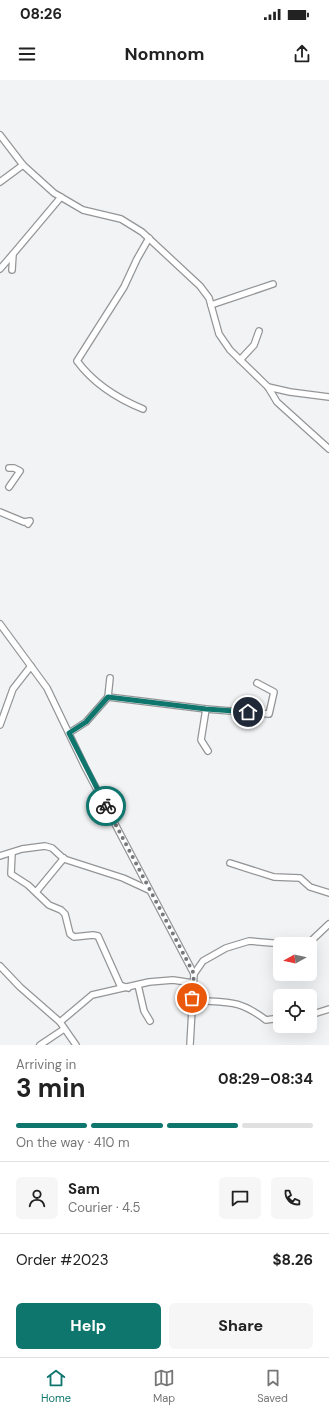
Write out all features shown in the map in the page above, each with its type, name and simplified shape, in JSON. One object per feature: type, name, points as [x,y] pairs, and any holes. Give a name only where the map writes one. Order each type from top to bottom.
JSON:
[{"type":"street","points":[[0,135],[23,165],[61,197],[83,210],[121,220],[142,232],[200,286],[209,298],[220,334],[230,350],[268,387],[277,402],[329,449]]},
{"type":"street","points":[[0,182],[23,165]]},
{"type":"street","points":[[0,269],[61,197]]},
{"type":"street","points":[[143,409],[126,402],[102,387],[86,372],[78,361],[124,287],[149,238]]},
{"type":"street","points":[[12,270],[13,254]]},
{"type":"street","points":[[211,305],[273,284]]},
{"type":"street","points":[[240,360],[254,346],[259,331]]},
{"type":"street","points":[[268,387],[290,392],[329,397]]},
{"type":"street","points":[[9,468],[14,468],[20,471],[9,487]]},
{"type":"street","points":[[0,512],[24,522],[30,521],[28,524]]},
{"type":"street","points":[[0,624],[47,688],[149,890],[194,974]]},
{"type":"street","points":[[0,725],[12,689],[31,666]]},
{"type":"street","points":[[69,733],[86,722],[108,697],[110,678]]},
{"type":"street","points":[[108,697],[206,709],[270,714],[274,692],[257,683]]},
{"type":"street","points":[[206,709],[201,740],[208,751]]},
{"type":"street","points":[[0,856],[22,849],[44,846],[52,848],[64,858],[122,878],[149,890]]},
{"type":"street","points":[[12,853],[11,874],[28,885],[49,905],[66,914],[70,934],[74,937],[93,935],[98,936],[120,985],[128,988]]},
{"type":"street","points":[[36,892],[64,858]]},
{"type":"street","points":[[230,864],[274,878],[300,878],[310,887],[329,893]]},
{"type":"street","points":[[315,937],[329,924]]},
{"type":"street","points":[[190,1045],[194,974],[203,961],[226,948],[249,941],[273,943]]},
{"type":"street","points":[[0,966],[20,988],[60,1022],[76,1045]]},
{"type":"street","points":[[60,1022],[92,995],[138,985],[173,980],[193,983]]},
{"type":"street","points":[[138,985],[144,1011],[150,1021]]},
{"type":"street","points":[[192,1000],[237,1003],[251,1008],[266,1020],[273,1019]]},
{"type":"street","points":[[317,1012],[329,1008]]},
{"type":"street","points":[[40,1045],[64,1029]]},
{"type":"way so far","points":[[106,806],[161,914],[194,974],[192,998]]},
{"type":"route","points":[[106,806],[69,733],[86,722],[108,697],[206,709],[238,710],[248,712]]}]
